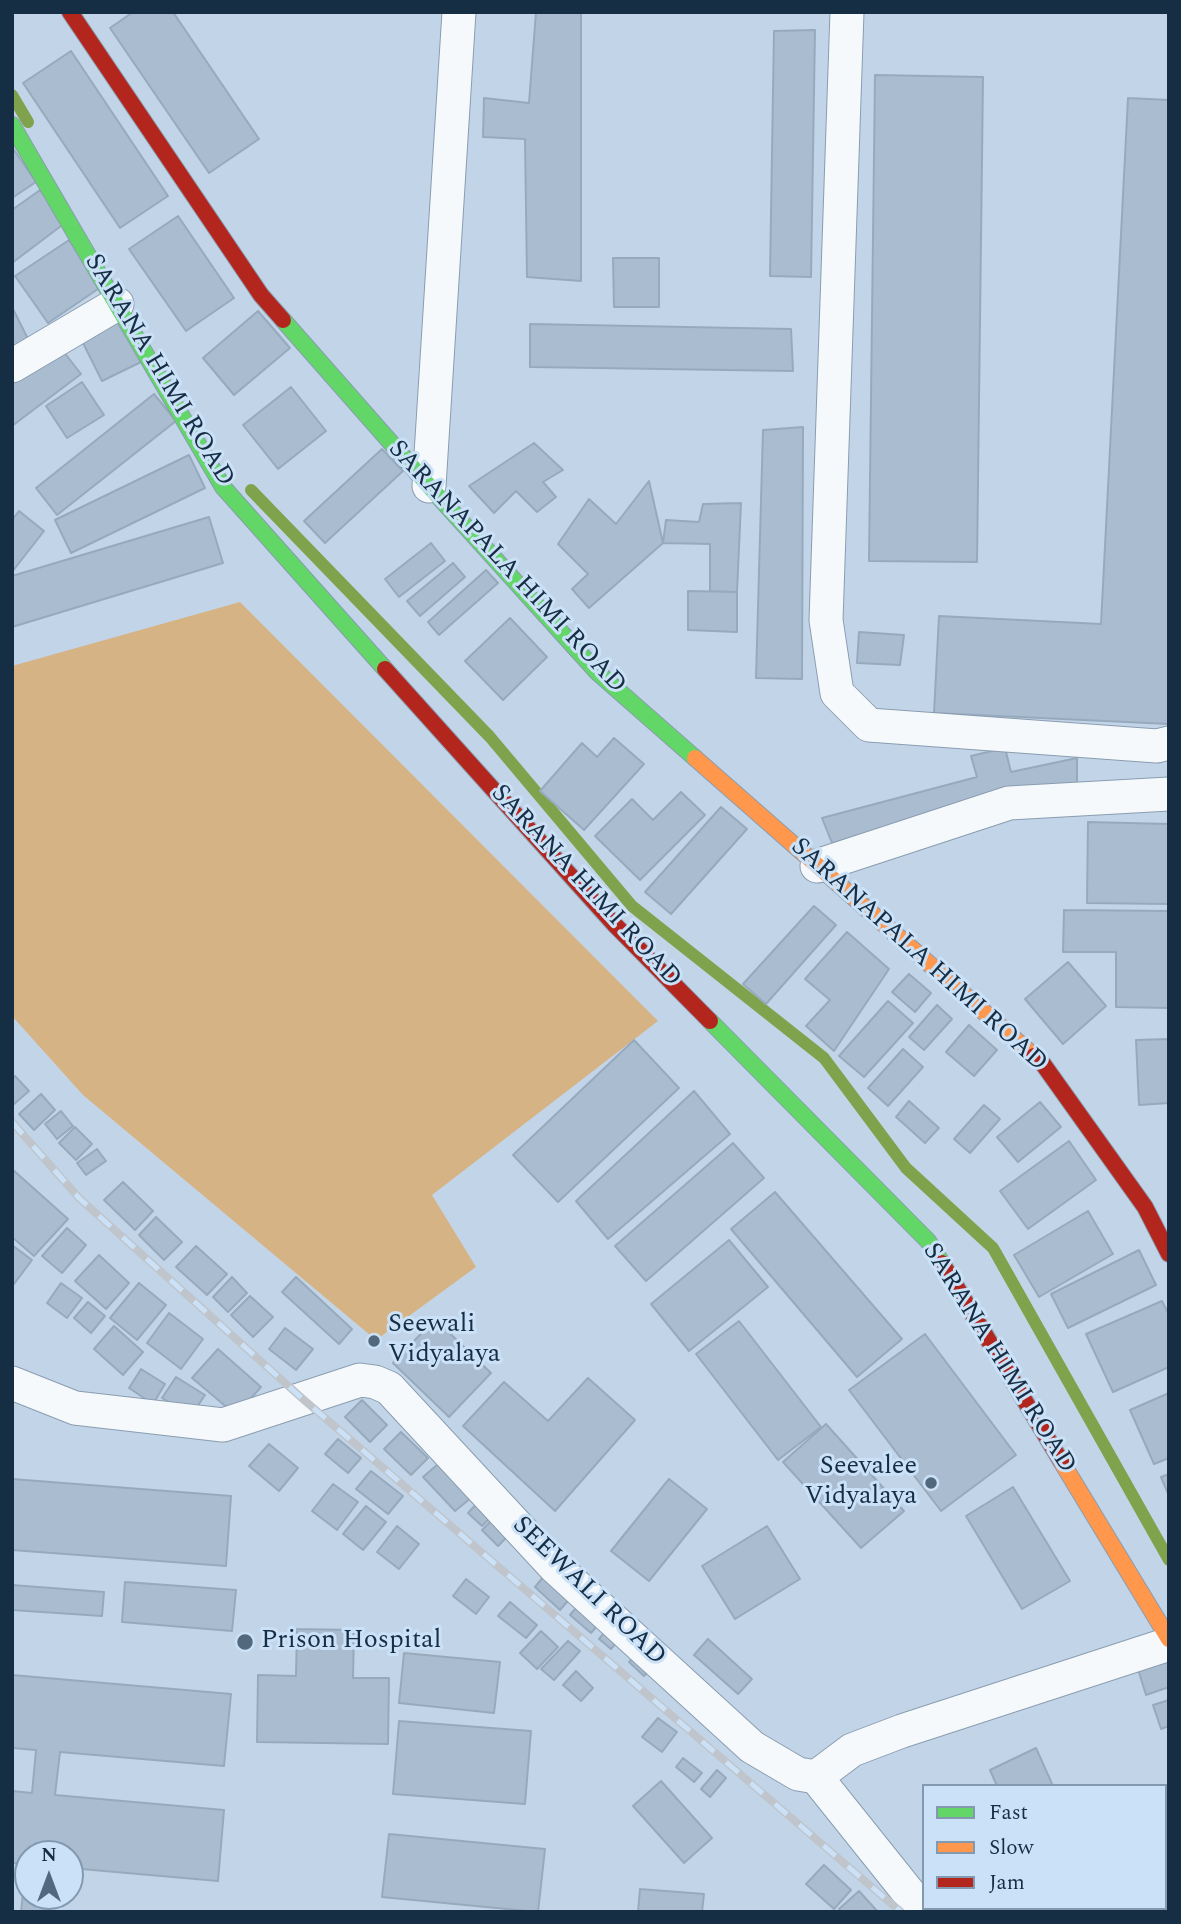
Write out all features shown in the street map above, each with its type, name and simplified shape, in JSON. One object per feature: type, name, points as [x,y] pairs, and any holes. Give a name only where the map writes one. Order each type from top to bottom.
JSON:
[{"type":"street","name":"SARANAPALA HIMI ROAD","points":[[70,12],[261,295],[429,486],[597,673],[1044,1064],[1145,1208],[1169,1254]]},
{"type":"street","points":[[429,486],[459,12]]},
{"type":"street","points":[[847,12],[826,620],[837,693],[869,725],[1157,746],[1169,743]]},
{"type":"street","name":"SARANA HIMI ROAD","points":[[12,125],[223,487],[614,924],[928,1241],[1169,1642]]},
{"type":"street","points":[[12,366],[117,304]]},
{"type":"street","points":[[817,866],[1009,803],[1169,794]]},
{"type":"street","name":"SEEWALI ROAD","points":[[12,1383],[75,1408],[223,1425],[360,1380],[389,1388],[555,1567],[752,1747],[798,1774],[816,1777]]},
{"type":"street","points":[[922,1910],[816,1777],[852,1750],[1169,1642]]},
{"type":"shaded area","points":[[240,602],[658,1021],[432,1195],[476,1267],[376,1340],[83,1095],[12,1016],[12,666]]},
{"type":"building","points":[[133,12],[173,12],[259,139],[209,173],[110,28]]},
{"type":"building","points":[[536,12],[581,12],[581,281],[527,277],[525,139],[483,137],[484,98],[529,103]]},
{"type":"building","points":[[815,30],[811,277],[770,276],[774,31]]},
{"type":"building","points":[[71,51],[168,196],[120,228],[23,83]]},
{"type":"building","points":[[875,75],[983,77],[977,562],[869,561]]},
{"type":"building","points":[[1128,98],[1169,100],[1169,724],[934,713],[939,616],[1101,624]]},
{"type":"building","points":[[12,147],[36,182],[12,198]]},
{"type":"building","points":[[40,190],[65,223],[12,263],[12,210]]},
{"type":"building","points":[[178,216],[234,298],[186,331],[129,249]]},
{"type":"building","points":[[69,240],[101,287],[48,323],[15,276]]},
{"type":"building","points":[[613,258],[659,258],[659,307],[614,307]]},
{"type":"building","points":[[12,307],[32,347],[12,357]]},
{"type":"building","points":[[258,311],[290,348],[234,395],[203,358]]},
{"type":"building","points":[[123,319],[143,361],[102,381],[81,339]]},
{"type":"building","points":[[530,324],[791,329],[793,371],[530,367]]},
{"type":"building","points":[[60,347],[81,374],[12,426],[12,383]]},
{"type":"building","points":[[82,382],[104,415],[67,438],[46,406]]},
{"type":"building","points":[[291,387],[326,431],[278,469],[243,425]]},
{"type":"building","points":[[154,394],[176,421],[57,515],[36,488]]},
{"type":"building","points":[[803,427],[802,679],[756,678],[763,430]]},
{"type":"building","points":[[534,443],[563,470],[543,482],[556,497],[537,512],[516,491],[494,513],[469,486]]},
{"type":"building","points":[[382,449],[403,471],[325,543],[304,521]]},
{"type":"building","points":[[189,455],[205,488],[71,553],[55,520]]},
{"type":"building","points":[[649,481],[663,543],[589,608],[572,589],[588,574],[558,544],[589,499],[616,524]]},
{"type":"building","points":[[741,503],[737,592],[710,591],[710,544],[663,543],[666,520],[699,522],[703,504]]},
{"type":"building","points":[[19,511],[44,531],[12,572],[12,520]]},
{"type":"building","points":[[209,517],[223,563],[12,627],[12,576]]},
{"type":"building","points":[[431,543],[445,561],[399,597],[385,579]]},
{"type":"building","points":[[453,563],[465,577],[420,616],[407,601]]},
{"type":"building","points":[[486,570],[498,583],[439,635],[428,622]]},
{"type":"building","points":[[688,591],[737,592],[737,632],[688,630]]},
{"type":"building","points":[[510,618],[547,657],[503,700],[465,661]]},
{"type":"building","points":[[859,632],[904,635],[900,665],[857,663]]},
{"type":"building","points":[[614,738],[644,764],[584,830],[540,791],[582,743],[597,757]]},
{"type":"building","points":[[1005,748],[1011,772],[1077,758],[1077,786],[832,843],[822,818],[977,777],[971,756]]},
{"type":"building","points":[[681,792],[705,815],[640,880],[595,836],[632,799],[653,820]]},
{"type":"building","points":[[721,807],[747,829],[671,914],[645,892]]},
{"type":"building","points":[[1088,822],[1169,824],[1169,904],[1087,903]]},
{"type":"building","points":[[814,906],[836,925],[766,1004],[743,984]]},
{"type":"building","points":[[1064,910],[1169,911],[1169,1008],[1116,1007],[1116,952],[1063,952]]},
{"type":"building","points":[[847,932],[889,969],[834,1051],[806,1026],[830,1000],[805,979]]},
{"type":"building","points":[[1068,962],[1106,1006],[1063,1044],[1025,999]]},
{"type":"building","points":[[909,974],[931,993],[915,1012],[892,992]]},
{"type":"building","points":[[888,1001],[913,1023],[864,1077],[839,1056]]},
{"type":"building","points":[[937,1005],[952,1019],[924,1050],[909,1037]]},
{"type":"building","points":[[969,1025],[997,1050],[974,1076],[946,1052]]},
{"type":"building","points":[[1169,1039],[1169,1103],[1139,1105],[1136,1040]]},
{"type":"building","points":[[634,1040],[679,1088],[558,1202],[513,1155]]},
{"type":"building","points":[[903,1049],[923,1067],[888,1106],[868,1088]]},
{"type":"building","points":[[15,1076],[29,1091],[13,1105],[12,1079]]},
{"type":"building","points":[[694,1091],[730,1134],[608,1239],[576,1201]]},
{"type":"building","points":[[41,1094],[55,1110],[34,1130],[19,1114]]},
{"type":"building","points":[[909,1101],[939,1128],[925,1143],[896,1117]]},
{"type":"building","points":[[1040,1102],[1061,1127],[1018,1162],[997,1137]]},
{"type":"building","points":[[984,1105],[1000,1119],[970,1153],[954,1139]]},
{"type":"building","points":[[61,1111],[73,1126],[57,1139],[45,1124]]},
{"type":"building","points":[[75,1127],[92,1144],[76,1160],[59,1143]]},
{"type":"building","points":[[1069,1141],[1096,1180],[1028,1229],[1000,1191]]},
{"type":"building","points":[[733,1143],[764,1178],[646,1281],[615,1246]]},
{"type":"building","points":[[97,1149],[106,1161],[86,1175],[77,1163]]},
{"type":"building","points":[[12,1169],[68,1219],[34,1256],[12,1237]]},
{"type":"building","points":[[123,1182],[153,1211],[135,1230],[104,1200]]},
{"type":"building","points":[[775,1192],[902,1339],[857,1377],[731,1229]]},
{"type":"building","points":[[1088,1211],[1113,1254],[1039,1297],[1014,1255]]},
{"type":"building","points":[[156,1217],[182,1242],[164,1260],[139,1235]]},
{"type":"building","points":[[67,1228],[86,1245],[62,1273],[42,1256]]},
{"type":"building","points":[[729,1240],[768,1287],[689,1351],[651,1304]]},
{"type":"building","points":[[12,1245],[32,1260],[14,1284],[12,1283]]},
{"type":"building","points":[[196,1246],[227,1274],[207,1295],[176,1267]]},
{"type":"building","points":[[1139,1250],[1156,1285],[1068,1328],[1051,1294]]},
{"type":"building","points":[[99,1255],[129,1283],[106,1309],[75,1281]]},
{"type":"building","points":[[232,1277],[247,1293],[228,1312],[213,1297]]},
{"type":"building","points":[[296,1277],[352,1329],[339,1344],[282,1292]]},
{"type":"building","points":[[61,1283],[82,1298],[67,1318],[47,1303]]},
{"type":"building","points":[[139,1283],[166,1305],[137,1340],[110,1318]]},
{"type":"building","points":[[250,1296],[273,1317],[253,1337],[231,1315]]},
{"type":"building","points":[[1162,1301],[1169,1315],[1169,1367],[1113,1392],[1086,1334]]},
{"type":"building","points":[[88,1302],[105,1316],[91,1333],[74,1318]]},
{"type":"building","points":[[169,1313],[203,1339],[181,1369],[147,1343]]},
{"type":"building","points":[[435,1319],[491,1373],[449,1417],[393,1363]]},
{"type":"building","points":[[739,1321],[821,1427],[778,1460],[696,1354]]},
{"type":"building","points":[[114,1326],[143,1352],[123,1375],[94,1349]]},
{"type":"building","points":[[285,1328],[313,1349],[296,1370],[269,1349]]},
{"type":"building","points":[[925,1334],[1016,1455],[941,1511],[849,1390]]},
{"type":"building","points":[[218,1349],[261,1387],[236,1415],[192,1378]]},
{"type":"building","points":[[141,1369],[165,1384],[153,1404],[129,1388]]},
{"type":"building","points":[[176,1377],[205,1395],[191,1416],[162,1398]]},
{"type":"building","points":[[588,1378],[635,1420],[555,1511],[463,1426],[504,1382],[548,1421]]},
{"type":"building","points":[[1169,1393],[1169,1458],[1154,1464],[1130,1410]]},
{"type":"building","points":[[362,1400],[387,1425],[370,1442],[345,1417]]},
{"type":"building","points":[[826,1424],[904,1511],[861,1548],[783,1462]]},
{"type":"building","points":[[401,1432],[428,1458],[411,1475],[384,1449]]},
{"type":"building","points":[[338,1439],[361,1458],[348,1473],[325,1454]]},
{"type":"building","points":[[269,1444],[298,1468],[279,1491],[249,1466]]},
{"type":"building","points":[[438,1464],[471,1498],[455,1511],[423,1477]]},
{"type":"building","points":[[371,1471],[403,1496],[388,1514],[356,1489]]},
{"type":"building","points":[[1169,1474],[1169,1496],[1161,1477]]},
{"type":"building","points":[[12,1479],[231,1496],[226,1566],[12,1550]]},
{"type":"building","points":[[669,1479],[707,1509],[649,1581],[611,1551]]},
{"type":"building","points":[[333,1484],[358,1502],[337,1530],[312,1511]]},
{"type":"building","points":[[1013,1487],[1070,1581],[1022,1609],[966,1516]]},
{"type":"building","points":[[481,1499],[495,1513],[482,1526],[468,1513]]},
{"type":"building","points":[[366,1506],[386,1522],[363,1550],[343,1534]]},
{"type":"building","points":[[496,1516],[512,1532],[498,1546],[482,1530]]},
{"type":"building","points":[[397,1526],[419,1544],[399,1569],[377,1552]]},
{"type":"building","points":[[767,1526],[800,1579],[735,1619],[702,1566]]},
{"type":"building","points":[[548,1571],[574,1594],[560,1610],[535,1587]]},
{"type":"building","points":[[466,1579],[489,1597],[476,1614],[453,1596]]},
{"type":"building","points":[[125,1582],[236,1590],[232,1631],[122,1622]]},
{"type":"building","points":[[12,1585],[104,1592],[102,1616],[12,1610]]},
{"type":"building","points":[[510,1602],[537,1625],[526,1638],[498,1616]]},
{"type":"building","points":[[581,1602],[602,1620],[591,1633],[570,1615]]},
{"type":"building","points":[[609,1627],[621,1637],[611,1649],[599,1639]]},
{"type":"building","points":[[297,1629],[354,1630],[353,1678],[389,1678],[388,1744],[257,1742],[258,1675],[296,1676]]},
{"type":"building","points":[[541,1631],[558,1647],[537,1669],[520,1653]]},
{"type":"building","points":[[708,1639],[752,1679],[738,1694],[694,1655]]},
{"type":"building","points":[[568,1641],[580,1651],[554,1680],[541,1669]]},
{"type":"building","points":[[404,1653],[500,1662],[494,1713],[399,1703]]},
{"type":"building","points":[[638,1653],[653,1667],[644,1676],[629,1662]]},
{"type":"building","points":[[1169,1656],[1169,1687],[1146,1695],[1137,1666]]},
{"type":"building","points":[[576,1671],[593,1688],[581,1701],[563,1685]]},
{"type":"building","points":[[12,1675],[231,1694],[224,1766],[60,1752],[55,1795],[224,1810],[218,1881],[84,1869],[84,1840],[14,1840],[12,1863],[12,1791],[32,1793],[36,1750],[12,1748]]},
{"type":"building","points":[[1169,1700],[1169,1726],[1161,1729],[1153,1705]]},
{"type":"building","points":[[658,1718],[677,1732],[662,1752],[642,1737]]},
{"type":"building","points":[[399,1721],[531,1731],[525,1804],[393,1794]]},
{"type":"building","points":[[1036,1748],[1052,1784],[996,1784],[990,1770]]},
{"type":"building","points":[[683,1758],[702,1773],[694,1782],[676,1767]]},
{"type":"building","points":[[717,1770],[726,1778],[710,1797],[701,1789]]},
{"type":"building","points":[[661,1781],[712,1838],[684,1863],[633,1806]]},
{"type":"building","points":[[389,1834],[545,1849],[538,1912],[382,1897]]},
{"type":"building","points":[[1169,1837],[1169,1894],[1167,1890]]},
{"type":"building","points":[[824,1865],[851,1890],[834,1909],[806,1884]]},
{"type":"building","points":[[640,1889],[704,1894],[702,1912],[638,1912]]},
{"type":"building","points":[[859,1891],[878,1912],[841,1912],[839,1909]]},
{"type":"building","points":[[21,1910],[49,1910],[49,1912]]},
{"type":"building","points":[[948,1910],[1010,1910],[1008,1912],[946,1912]]},
{"type":"building","points":[[1082,1910],[1154,1910],[1151,1912]]},
{"type":"waterway","points":[[12,95],[28,122]]},
{"type":"waterway","points":[[251,490],[490,737],[632,906],[824,1058],[906,1168],[993,1248],[1169,1560]]},
{"type":"railway","points":[[12,1122],[79,1198],[304,1400],[901,1912]]},
{"type":"traffic: fast","points":[[12,125],[223,487],[385,669]]},
{"type":"traffic: fast","points":[[283,320],[597,672],[695,758]]},
{"type":"traffic: fast","points":[[710,1021],[928,1241],[942,1263]]},
{"type":"traffic: slow","points":[[695,758],[1034,1056]]},
{"type":"traffic: slow","points":[[1061,1461],[1169,1639]]},
{"type":"traffic: jam","points":[[70,12],[261,295],[283,320]]},
{"type":"traffic: jam","points":[[385,669],[614,924],[710,1021]]},
{"type":"traffic: jam","points":[[1034,1056],[1043,1064],[1145,1207],[1169,1254]]},
{"type":"traffic: jam","points":[[942,1263],[1061,1461]]},
{"type":"place","name":"Seewali Vidyalaya","points":[[374,1341]]},
{"type":"place","name":"Seevalee Vidyalaya","points":[[931,1483]]},
{"type":"place","name":"Prison Hospital","points":[[245,1642]]}]
